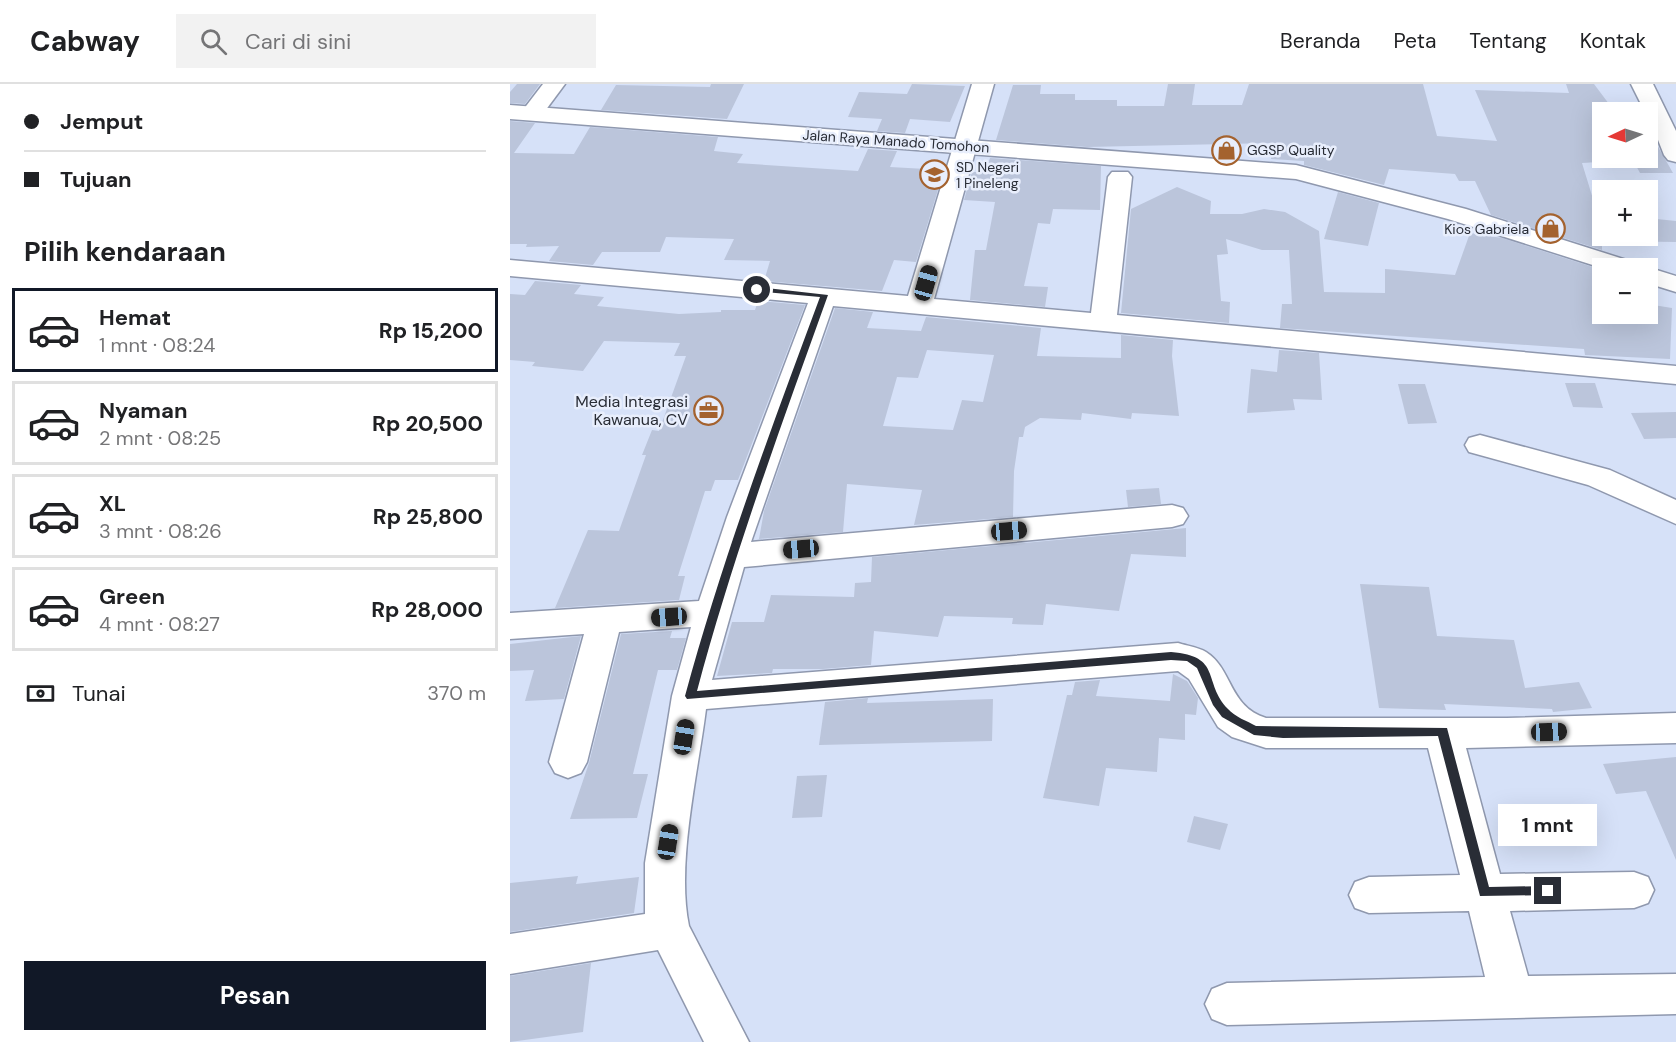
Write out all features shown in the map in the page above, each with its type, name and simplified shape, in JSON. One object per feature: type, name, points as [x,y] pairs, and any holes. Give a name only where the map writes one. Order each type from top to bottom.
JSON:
[{"type":"main road","points":[[520,113],[554,84]]},
{"type":"main road","points":[[919,306],[983,84]]},
{"type":"main road","points":[[1642,84],[1676,155]]},
{"type":"main road","name":"Jalan Raya Manado Tomohon","points":[[520,113],[1296,172],[1391,194],[1595,258]]},
{"type":"main road","points":[[1103,323],[1120,177]]},
{"type":"main road","points":[[510,268],[825,295],[919,306],[1676,375]]},
{"type":"main road","points":[[1658,278],[1676,284]]},
{"type":"main road","points":[[727,1042],[669,929],[664,905],[665,863],[690,696],[712,613],[825,295]]},
{"type":"main road","points":[[1480,445],[1599,477],[1676,513]]},
{"type":"main road","points":[[731,556],[1172,516]]},
{"type":"main road","points":[[510,626],[603,622],[712,613]]},
{"type":"main road","points":[[568,762],[603,622]]},
{"type":"main road","points":[[690,696],[1178,657],[1189,658],[1201,665],[1219,705],[1226,714],[1254,731],[1507,733],[1676,728]]},
{"type":"main road","points":[[1443,732],[1512,997]]},
{"type":"main road","points":[[1369,895],[1634,890]]},
{"type":"main road","points":[[510,954],[669,929]]},
{"type":"main road","points":[[1227,1004],[1676,994]]},
{"type":"building","points":[[517,84],[540,84],[525,104],[510,103],[510,92]]},
{"type":"building","points":[[711,84],[744,84],[727,119],[601,110],[616,85],[710,87]]},
{"type":"building","points":[[912,84],[965,86],[950,122],[910,119],[905,133],[877,131],[882,119],[848,117],[859,92],[907,94]]},
{"type":"building","points":[[1168,84],[1195,84],[1192,105],[1242,105],[1249,84],[1423,84],[1437,136],[1497,141],[1475,90],[1569,93],[1566,84],[1594,84],[1608,102],[1592,102],[1592,162],[1582,163],[1592,196],[1592,246],[1602,246],[1602,250],[1491,215],[1475,181],[1459,181],[1455,174],[1389,169],[1384,185],[1304,165],[1304,161],[1271,159],[1272,143],[1087,147],[996,140],[1013,85],[1041,85],[1040,94],[1075,94],[1075,100],[1117,100],[1117,106],[1164,106]]},
{"type":"building","points":[[510,121],[535,123],[514,153],[574,154],[590,127],[718,137],[714,151],[743,154],[737,163],[858,171],[868,149],[897,151],[890,167],[944,170],[916,262],[894,260],[882,291],[764,281],[770,261],[724,260],[734,239],[666,237],[660,252],[602,252],[593,265],[549,261],[559,246],[526,247],[527,244],[510,244]]},
{"type":"building","points":[[1658,147],[1673,173],[1640,173],[1637,168],[1658,168]]},
{"type":"building","points":[[990,158],[1101,166],[1100,210],[1053,209],[1050,224],[1038,223],[1024,286],[1048,287],[1045,307],[970,300],[975,250],[986,250],[995,202],[964,200],[972,172],[985,172]]},
{"type":"building","points":[[1177,187],[1211,201],[1210,214],[1242,214],[1264,209],[1285,212],[1319,231],[1324,292],[1385,293],[1385,269],[1455,275],[1470,233],[1502,238],[1592,267],[1592,324],[1658,324],[1658,306],[1672,308],[1670,359],[1585,355],[1584,349],[1280,328],[1282,304],[1292,304],[1289,250],[1262,250],[1226,239],[1228,254],[1217,255],[1221,301],[1230,302],[1229,323],[1121,313],[1131,209]]},
{"type":"building","points":[[1338,192],[1379,203],[1368,246],[1324,239]]},
{"type":"building","points":[[1658,219],[1676,221],[1676,242],[1658,242]]},
{"type":"building","points":[[535,281],[581,285],[574,294],[604,297],[597,306],[679,314],[755,310],[758,301],[805,305],[738,480],[715,480],[711,491],[705,491],[678,576],[685,576],[679,600],[555,608],[588,530],[619,531],[646,455],[642,455],[652,430],[659,431],[686,356],[674,356],[680,343],[604,341],[583,371],[532,366],[535,362],[510,360],[510,294],[525,295]]},
{"type":"building","points":[[835,308],[873,312],[867,328],[921,331],[926,317],[1041,328],[1037,356],[1121,358],[1121,335],[1173,340],[1172,356],[1179,416],[1132,413],[1131,419],[1082,413],[1081,420],[1040,418],[1025,427],[1023,437],[1019,437],[1014,471],[1013,517],[914,525],[922,490],[847,484],[843,532],[759,539],[764,511]],"holes":[[[927,350],[994,355],[983,402],[962,400],[953,430],[883,426],[897,377],[918,378]]]},
{"type":"building","points":[[1279,350],[1319,353],[1322,400],[1293,399],[1295,410],[1247,413],[1251,369],[1277,372]]},
{"type":"building","points":[[1565,383],[1595,383],[1603,408],[1573,407]]},
{"type":"building","points":[[1398,384],[1425,384],[1437,423],[1408,424]]},
{"type":"building","points":[[1676,412],[1676,438],[1644,439],[1631,413]]},
{"type":"building","points":[[1159,488],[1161,504],[1128,507],[1126,490]]},
{"type":"building","points":[[1186,528],[1186,557],[1131,554],[1119,611],[1046,604],[1043,625],[1012,624],[1013,618],[944,616],[938,637],[874,631],[871,665],[823,669],[773,669],[772,673],[717,676],[732,622],[764,622],[771,595],[854,597],[855,583],[871,582],[872,557]]},
{"type":"building","points":[[1360,584],[1429,587],[1437,636],[1514,640],[1525,688],[1579,682],[1592,708],[1553,712],[1552,709],[1444,704],[1446,710],[1379,708]]},
{"type":"building","points":[[672,631],[670,638],[686,638],[677,670],[658,670],[633,774],[648,774],[637,818],[570,819],[589,763],[621,634]]},
{"type":"building","points":[[581,636],[564,699],[525,701],[534,670],[510,671],[510,644]]},
{"type":"building","points":[[1173,674],[1187,681],[1198,698],[1196,715],[1185,714],[1185,740],[1159,738],[1157,772],[1106,768],[1099,806],[1043,798],[1067,695],[1072,695],[1075,682],[1100,680],[1096,696],[1170,701]]},
{"type":"building","points":[[868,698],[867,703],[993,699],[992,741],[819,745],[825,702]]},
{"type":"building","points":[[1676,757],[1676,860],[1646,791],[1616,794],[1603,764]]},
{"type":"building","points":[[827,775],[822,817],[792,818],[797,776]]},
{"type":"building","points":[[1194,816],[1228,824],[1220,850],[1187,842]]},
{"type":"building","points":[[578,876],[576,884],[639,877],[634,913],[510,932],[510,883]]},
{"type":"building","points":[[591,963],[583,1032],[510,1042],[510,976]]},
{"type":"place","name":"GGSP Quality","points":[[1226,150]]},
{"type":"place","name":"SD Negeri 1 Pineleng","points":[[935,175]]},
{"type":"place","name":"Kios Gabriela","points":[[1550,229]]},
{"type":"place","name":"Media Integrasi Kawanua, CV","points":[[709,410]]},
{"type":"route","points":[[757,290],[825,295],[743,517],[712,613],[690,696],[908,680],[1171,656],[1189,658],[1201,665],[1219,705],[1226,714],[1243,727],[1254,731],[1266,733],[1443,732],[1484,892],[1548,891]]}]
